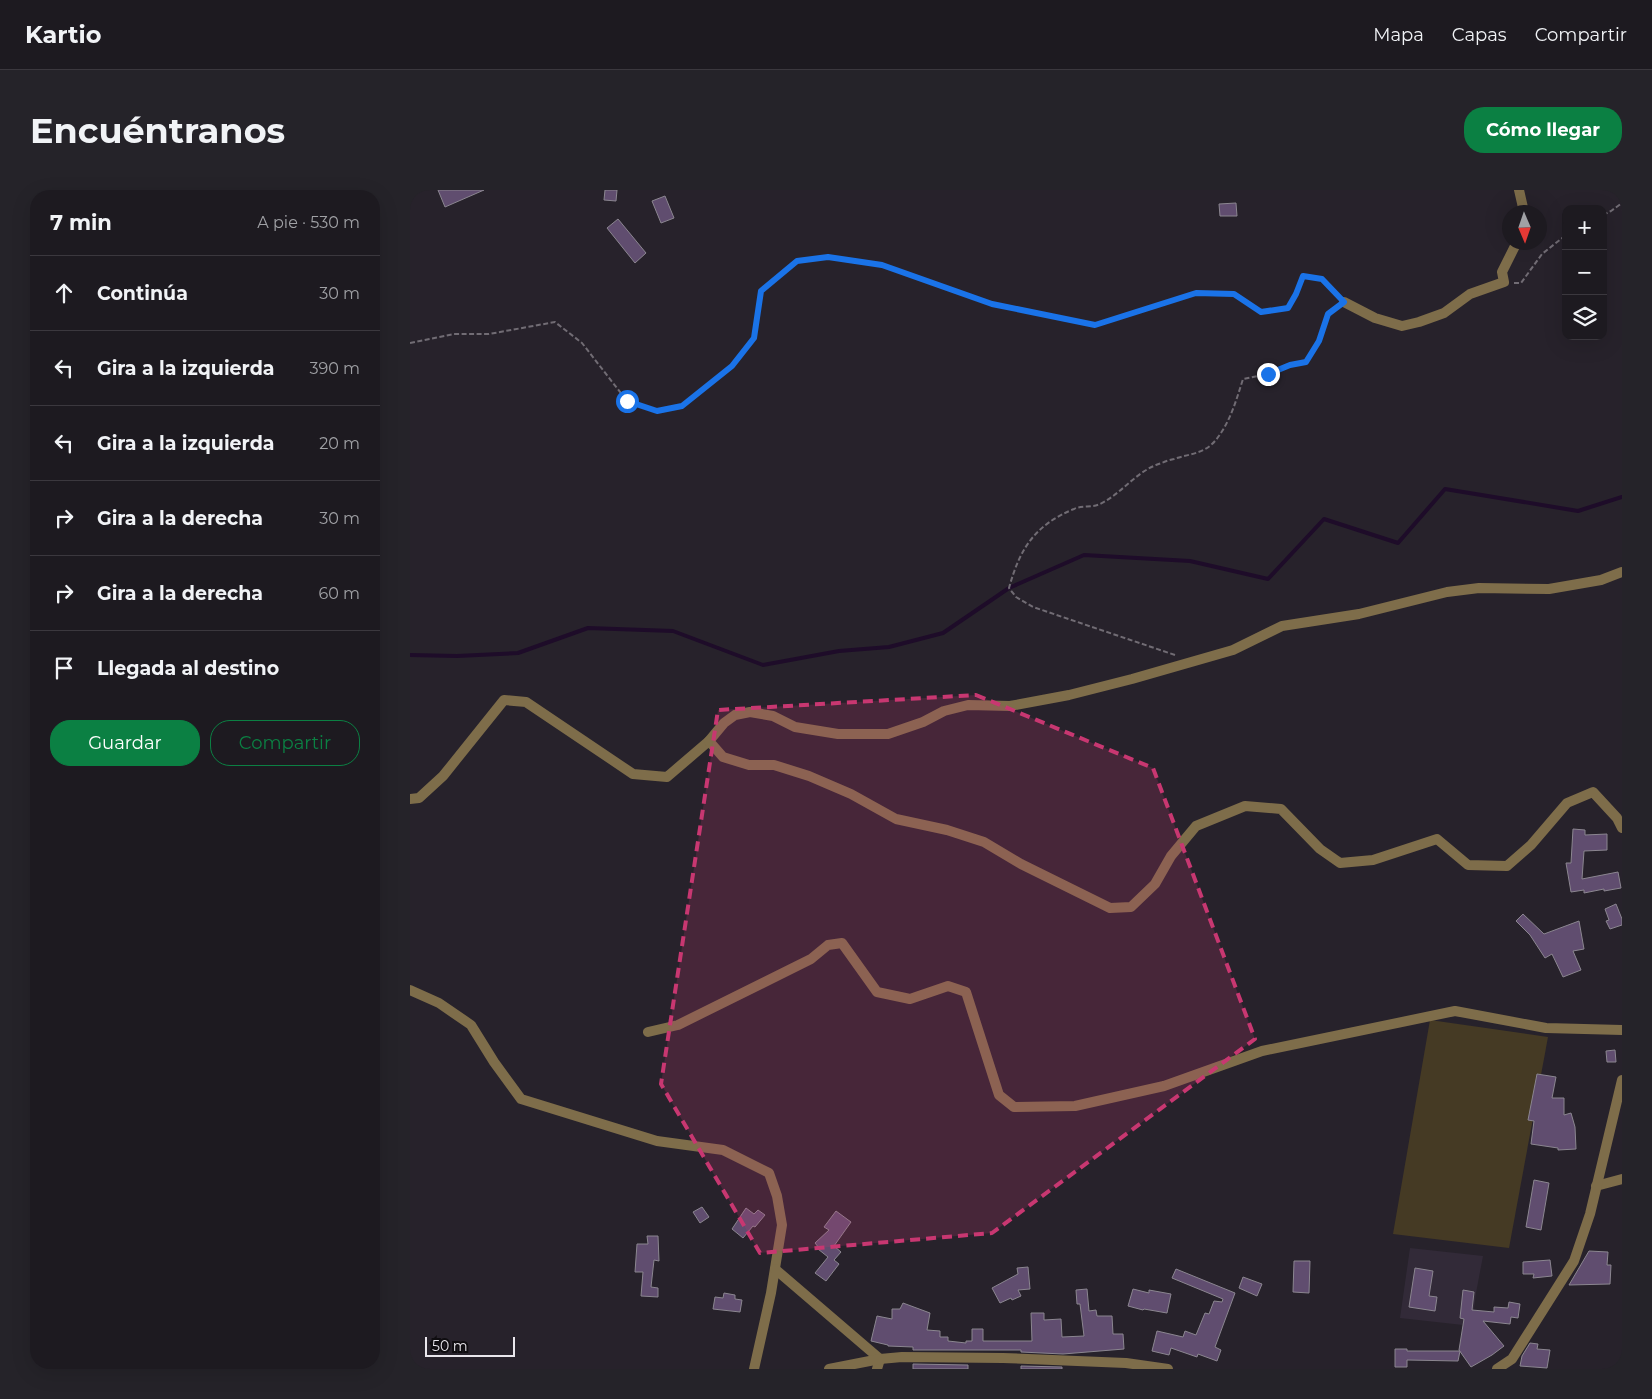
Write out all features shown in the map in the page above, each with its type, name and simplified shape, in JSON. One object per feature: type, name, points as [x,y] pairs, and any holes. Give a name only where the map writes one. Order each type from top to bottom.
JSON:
[{"type":"street","points":[[1519,190],[1522,205]]},
{"type":"street","points":[[1344,302],[1375,318],[1402,326],[1419,322],[1444,314],[1470,294],[1504,282],[1502,272],[1513,250]]},
{"type":"street","points":[[410,799],[420,798],[443,776],[504,700],[526,702],[633,774],[667,778],[709,741],[724,723],[735,715],[750,712],[773,716],[795,727],[838,734],[888,734],[923,722],[944,711],[968,705],[1010,706],[1069,695],[1132,679],[1233,650],[1282,626],[1359,614],[1447,592],[1479,588],[1549,589],[1601,580],[1622,572]]},
{"type":"street","points":[[709,741],[722,756],[749,765],[774,765],[809,776],[851,794],[896,819],[947,830],[984,842],[1021,864],[1110,908],[1130,907],[1155,884],[1171,856],[1196,826],[1246,806],[1281,809],[1320,849],[1340,863],[1373,860],[1437,839],[1468,865],[1508,866],[1530,845],[1567,803],[1593,792],[1617,818],[1622,828]]},
{"type":"street","points":[[648,1032],[678,1025],[811,959],[828,945],[842,944],[877,992],[910,999],[948,986],[966,992],[999,1094],[1014,1107],[1075,1106],[1164,1086],[1262,1051],[1456,1011],[1546,1028],[1622,1030]]},
{"type":"street","points":[[410,990],[439,1003],[471,1025],[494,1062],[521,1099],[657,1141],[723,1150],[768,1173],[777,1196],[782,1226],[754,1369]]},
{"type":"street","points":[[1497,1369],[1512,1359],[1574,1261],[1590,1214],[1622,1080]]},
{"type":"street","points":[[1596,1186],[1622,1179]]},
{"type":"street","points":[[775,1269],[878,1364]]},
{"type":"street","points":[[829,1369],[878,1364],[902,1357],[1003,1358],[1168,1369]]},
{"type":"path","points":[[1607,212],[1622,203]]},
{"type":"path","points":[[1504,282],[1522,283],[1542,254],[1562,238]]},
{"type":"path","points":[[410,343],[454,334],[489,334],[555,322],[582,343],[627,401],[657,411],[682,406],[732,366],[754,338],[761,291],[797,261],[828,257],[882,265],[992,304],[1095,325],[1196,293],[1234,294],[1261,312],[1288,308],[1303,276],[1322,279],[1344,302],[1328,314],[1319,341],[1306,362],[1290,365],[1268,374],[1243,379],[1230,419],[1214,442],[1198,454],[1175,458],[1144,470],[1119,492],[1099,505],[1076,508],[1049,521],[1029,541],[1015,566],[1009,588],[1016,597],[1033,607],[1176,655]]},
{"type":"highlighted area","points":[[976,695],[1153,768],[1255,1039],[992,1233],[760,1253],[661,1084],[718,710]]},
{"type":"shaded area","points":[[1430,1020],[1548,1037],[1509,1248],[1393,1234]]},
{"type":"shaded area","points":[[1410,1248],[1483,1256],[1472,1326],[1400,1318]]},
{"type":"building","points":[[438,190],[484,190],[445,207]]},
{"type":"building","points":[[605,190],[617,190],[616,201],[604,200]]},
{"type":"building","points":[[665,196],[674,218],[661,223],[652,201]]},
{"type":"building","points":[[1236,203],[1237,216],[1220,216],[1219,204]]},
{"type":"building","points":[[618,219],[646,253],[635,263],[607,228]]},
{"type":"building","points":[[1573,829],[1585,830],[1585,835],[1607,834],[1607,850],[1584,851],[1582,879],[1618,872],[1621,888],[1584,893],[1584,890],[1571,892],[1566,863],[1571,863]]},
{"type":"building","points":[[1616,904],[1622,919],[1622,925],[1610,929],[1606,921],[1609,920],[1605,909]]},
{"type":"building","points":[[1523,914],[1544,934],[1579,921],[1584,949],[1573,951],[1581,970],[1563,977],[1552,954],[1545,958],[1530,935],[1516,921]]},
{"type":"building","points":[[1615,1050],[1616,1062],[1607,1062],[1606,1051]]},
{"type":"building","points":[[1537,1074],[1556,1077],[1552,1098],[1564,1098],[1564,1115],[1571,1113],[1575,1127],[1576,1149],[1558,1150],[1558,1148],[1531,1144],[1534,1121],[1528,1120]]},
{"type":"building","points":[[1534,1180],[1549,1183],[1541,1230],[1526,1227]]},
{"type":"building","points":[[702,1207],[709,1217],[700,1223],[693,1212]]},
{"type":"building","points":[[746,1208],[754,1214],[758,1210],[765,1215],[743,1238],[732,1229]]},
{"type":"building","points":[[836,1211],[851,1222],[834,1246],[841,1252],[834,1260],[839,1264],[826,1281],[815,1273],[828,1257],[818,1249],[815,1243],[829,1230],[824,1227]]},
{"type":"building","points":[[647,1236],[658,1236],[659,1261],[654,1260],[651,1287],[658,1288],[658,1297],[641,1296],[643,1272],[635,1272],[637,1244],[648,1244]]},
{"type":"building","points":[[1589,1251],[1608,1252],[1607,1265],[1611,1265],[1610,1284],[1569,1285]]},
{"type":"building","points":[[1550,1260],[1552,1276],[1533,1278],[1534,1274],[1523,1274],[1523,1262]]},
{"type":"building","points":[[1294,1261],[1310,1261],[1309,1293],[1293,1292]]},
{"type":"building","points":[[1028,1267],[1030,1289],[1018,1290],[1021,1296],[1000,1303],[992,1288],[1018,1274],[1017,1268]]},
{"type":"building","points":[[1415,1268],[1433,1271],[1429,1296],[1437,1297],[1435,1311],[1409,1307]]},
{"type":"building","points":[[1176,1269],[1235,1293],[1215,1347],[1221,1350],[1217,1361],[1198,1354],[1197,1357],[1171,1348],[1169,1355],[1152,1351],[1157,1331],[1183,1337],[1185,1331],[1196,1335],[1205,1313],[1209,1314],[1214,1301],[1222,1302],[1223,1299],[1172,1278]]},
{"type":"building","points":[[1243,1277],[1262,1284],[1257,1296],[1239,1288]]},
{"type":"building","points":[[1087,1289],[1089,1311],[1096,1310],[1097,1316],[1112,1316],[1113,1334],[1123,1334],[1124,1349],[1063,1354],[1021,1352],[1021,1350],[913,1350],[913,1347],[888,1346],[871,1341],[877,1316],[892,1319],[892,1309],[900,1309],[903,1303],[930,1313],[927,1330],[940,1331],[940,1337],[948,1337],[948,1341],[966,1343],[966,1341],[972,1341],[972,1329],[983,1329],[983,1341],[1032,1341],[1031,1313],[1044,1313],[1044,1320],[1061,1319],[1062,1337],[1084,1336],[1080,1304],[1077,1304],[1076,1290]]},
{"type":"building","points":[[1133,1289],[1149,1293],[1149,1290],[1171,1294],[1167,1313],[1128,1306]]},
{"type":"building","points":[[1463,1290],[1474,1292],[1472,1310],[1494,1312],[1494,1307],[1508,1308],[1509,1302],[1520,1304],[1518,1318],[1511,1317],[1510,1324],[1483,1321],[1504,1346],[1471,1367],[1459,1350],[1464,1319],[1460,1318]]},
{"type":"building","points":[[724,1293],[735,1295],[735,1299],[742,1300],[740,1312],[713,1309],[715,1297],[723,1298]]},
{"type":"building","points":[[1530,1343],[1538,1344],[1537,1349],[1550,1350],[1547,1368],[1520,1366],[1522,1356]]},
{"type":"building","points":[[1395,1349],[1407,1349],[1407,1351],[1460,1351],[1458,1361],[1407,1360],[1407,1367],[1395,1367]]},
{"type":"building","points":[[913,1364],[968,1365],[968,1369],[913,1369]]},
{"type":"building","points":[[1021,1366],[1062,1367],[1062,1369],[1021,1369]]},
{"type":"waterway","points":[[410,655],[457,656],[518,653],[588,628],[673,631],[763,665],[839,651],[889,647],[943,633],[1009,588],[1084,555],[1190,561],[1268,579],[1324,519],[1398,543],[1445,489],[1578,511],[1622,497]]},
{"type":"route","points":[[627,401],[657,411],[682,406],[732,366],[754,338],[761,291],[797,261],[828,257],[882,265],[992,304],[1095,325],[1196,293],[1234,294],[1261,312],[1288,308],[1303,276],[1322,279],[1344,302],[1328,314],[1319,341],[1306,362],[1290,365],[1268,374]]}]
